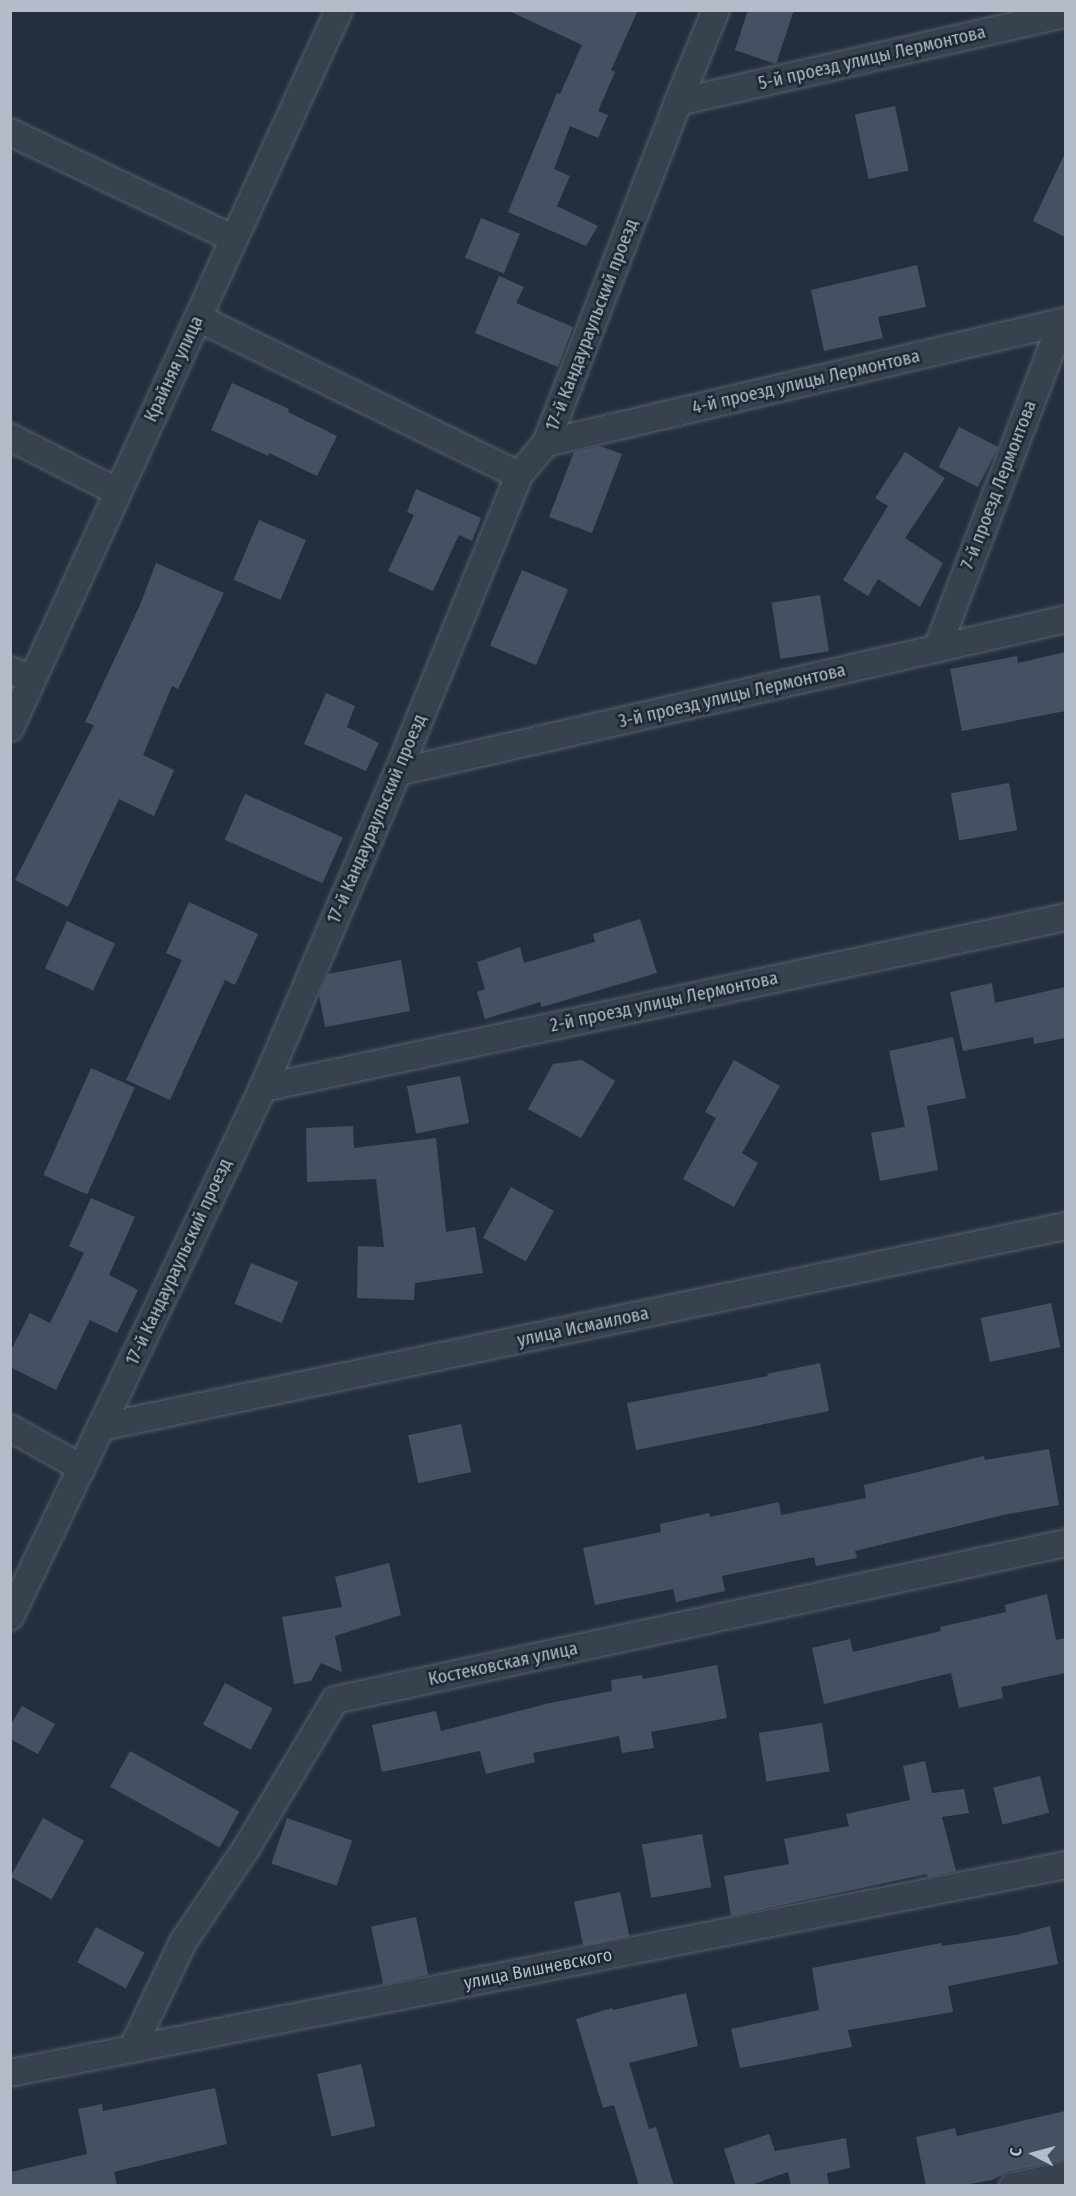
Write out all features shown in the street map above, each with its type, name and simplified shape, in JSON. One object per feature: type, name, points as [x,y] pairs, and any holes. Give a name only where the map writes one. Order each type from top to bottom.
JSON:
[{"type":"street","name":"Крайняя улица","points":[[10,728],[21,675],[118,492],[339,10]]},
{"type":"street","name":"17-й Кандаураульский проезд","points":[[10,1617],[263,1088],[398,772],[519,476],[546,443],[716,10]]},
{"type":"street","name":"5-й проезд улицы Лермонтова","points":[[678,102],[1065,14]]},
{"type":"street","points":[[10,132],[234,239]]},
{"type":"street","points":[[198,318],[519,476]]},
{"type":"street","name":"4-й проезд улицы Лермонтова","points":[[546,443],[1064,322]]},
{"type":"street","name":"7-й проезд Лермонтова","points":[[936,649],[1064,322]]},
{"type":"street","points":[[10,437],[118,492]]},
{"type":"street","name":"3-й проезд улицы Лермонтова","points":[[398,772],[1065,619]]},
{"type":"street","name":"2-й проезд улицы Лермонтова","points":[[263,1088],[1065,917]]},
{"type":"street","name":"улица Исмаилова","points":[[101,1427],[1065,1226]]},
{"type":"street","points":[[10,1428],[82,1468]]},
{"type":"street","name":"Костековская улица","points":[[132,2049],[183,1942],[247,1847],[335,1700],[1065,1543]]},
{"type":"street","name":"улица Вишневского","points":[[10,2073],[1065,1865]]},
{"type":"street","points":[[1013,2186],[1065,2175]]},
{"type":"building","points":[[507,10],[638,10],[611,70],[615,72],[598,111],[608,115],[598,138],[570,126],[554,169],[570,176],[557,206],[598,226],[586,246],[508,212],[557,93],[560,94],[582,45]]},
{"type":"building","points":[[748,10],[794,10],[776,64],[735,50]]},
{"type":"building","points":[[895,106],[909,171],[869,179],[855,115]]},
{"type":"building","points":[[1065,153],[1065,237],[1033,221]]},
{"type":"building","points":[[481,218],[520,234],[504,274],[465,258]]},
{"type":"building","points":[[917,265],[926,307],[878,317],[883,338],[824,351],[811,290]]},
{"type":"building","points":[[499,276],[524,287],[516,303],[573,327],[558,367],[475,333]]},
{"type":"building","points":[[232,383],[289,409],[288,412],[337,436],[317,476],[269,453],[268,456],[211,430]]},
{"type":"building","points":[[959,427],[998,447],[978,487],[939,467]]},
{"type":"building","points":[[600,446],[622,454],[592,533],[549,517],[574,452]]},
{"type":"building","points":[[905,452],[945,478],[905,538],[943,563],[920,607],[878,579],[868,596],[843,580],[888,506],[875,498]]},
{"type":"building","points":[[416,489],[481,518],[472,541],[459,535],[433,591],[388,571],[414,515],[407,512]]},
{"type":"building","points":[[259,520],[306,540],[281,600],[234,580]]},
{"type":"building","points":[[156,563],[224,593],[178,689],[172,686],[143,755],[174,770],[154,816],[119,799],[68,907],[15,880],[94,725],[85,722],[140,605]]},
{"type":"building","points":[[522,570],[568,590],[536,665],[490,645]]},
{"type":"building","points":[[820,595],[829,651],[781,659],[772,603]]},
{"type":"building","points":[[1065,652],[1065,711],[962,731],[950,669],[1017,656],[1018,663]]},
{"type":"building","points":[[326,693],[355,706],[347,727],[379,743],[366,771],[304,744]]},
{"type":"building","points":[[1009,783],[1017,830],[959,841],[951,793]]},
{"type":"building","points":[[245,794],[343,838],[322,883],[225,840]]},
{"type":"building","points":[[189,902],[258,934],[235,985],[225,980],[170,1100],[126,1080],[182,960],[166,953]]},
{"type":"building","points":[[640,919],[657,973],[542,1007],[540,1002],[485,1019],[477,992],[485,989],[477,962],[520,947],[524,963],[595,942],[593,934]]},
{"type":"building","points":[[67,921],[115,943],[93,991],[45,968]]},
{"type":"building","points":[[401,960],[410,1011],[325,1027],[319,995],[328,974]]},
{"type":"building","points":[[992,983],[995,1003],[1065,987],[1065,1038],[1034,1044],[1033,1037],[963,1051],[950,992]]},
{"type":"building","points":[[953,1037],[966,1098],[927,1106],[938,1170],[880,1181],[871,1133],[905,1127],[889,1051]]},
{"type":"building","points":[[582,1060],[615,1081],[581,1138],[528,1109],[553,1064]]},
{"type":"building","points":[[734,1060],[780,1086],[742,1153],[758,1163],[734,1207],[683,1179],[716,1118],[705,1112]]},
{"type":"building","points":[[91,1068],[135,1088],[87,1194],[43,1175]]},
{"type":"building","points":[[460,1076],[469,1123],[416,1133],[407,1086]]},
{"type":"building","points":[[353,1126],[354,1148],[436,1138],[446,1232],[475,1227],[483,1273],[415,1283],[414,1300],[357,1298],[358,1246],[384,1247],[376,1179],[307,1182],[306,1128]]},
{"type":"building","points":[[511,1187],[554,1211],[526,1261],[483,1238]]},
{"type":"building","points":[[91,1198],[135,1217],[109,1275],[138,1290],[117,1333],[90,1320],[56,1390],[10,1367],[10,1352],[30,1313],[50,1323],[84,1253],[69,1246]]},
{"type":"building","points":[[251,1263],[298,1282],[282,1323],[235,1304]]},
{"type":"building","points":[[1051,1303],[1060,1347],[990,1362],[981,1318]]},
{"type":"building","points":[[820,1363],[829,1411],[636,1450],[627,1403],[768,1376],[767,1374]]},
{"type":"building","points":[[461,1424],[471,1472],[418,1483],[408,1435]]},
{"type":"building","points":[[1049,1449],[1059,1505],[1003,1515],[855,1551],[857,1558],[816,1566],[814,1557],[722,1576],[725,1591],[676,1602],[673,1589],[595,1605],[583,1548],[661,1532],[660,1524],[709,1513],[710,1517],[779,1502],[781,1515],[866,1498],[864,1485],[984,1456],[985,1460]]},
{"type":"building","points":[[389,1563],[401,1615],[335,1636],[342,1672],[321,1663],[311,1681],[294,1684],[282,1617],[342,1607],[335,1577]]},
{"type":"building","points":[[1047,1594],[1056,1640],[1065,1638],[1065,1673],[1001,1687],[1003,1698],[959,1708],[951,1673],[824,1704],[812,1648],[850,1639],[853,1652],[941,1631],[940,1627],[1006,1612],[1005,1605]]},
{"type":"building","points":[[717,1665],[727,1718],[651,1732],[654,1748],[622,1753],[619,1736],[533,1753],[535,1762],[486,1774],[480,1751],[382,1772],[372,1725],[436,1711],[441,1731],[550,1703],[612,1691],[611,1680],[642,1675],[643,1679]]},
{"type":"building","points":[[225,1683],[273,1708],[251,1750],[203,1724]]},
{"type":"building","points":[[22,1706],[55,1724],[38,1754],[10,1739],[10,1726]]},
{"type":"building","points":[[822,1723],[830,1771],[766,1781],[759,1733]]},
{"type":"building","points":[[130,1751],[239,1812],[219,1847],[110,1787]]},
{"type":"building","points":[[925,1761],[932,1793],[964,1789],[969,1813],[942,1817],[956,1871],[928,1877],[927,1874],[731,1916],[724,1876],[789,1864],[784,1839],[849,1826],[846,1814],[910,1800],[903,1766]]},
{"type":"building","points":[[1040,1776],[1049,1813],[1003,1824],[993,1788]]},
{"type":"building","points":[[43,1818],[84,1841],[52,1899],[11,1877]]},
{"type":"building","points":[[287,1818],[352,1840],[337,1886],[271,1863]]},
{"type":"building","points":[[702,1834],[711,1887],[651,1898],[642,1845]]},
{"type":"building","points":[[620,1892],[629,1936],[583,1946],[574,1902]]},
{"type":"building","points":[[416,1917],[428,1975],[383,1984],[371,1927]]},
{"type":"building","points":[[1050,1926],[1058,1964],[948,1986],[953,2012],[848,2030],[852,2047],[740,2068],[731,2029],[819,2010],[812,1968],[941,1943],[942,1946],[1016,1935]]},
{"type":"building","points":[[96,1927],[145,1953],[126,1988],[77,1962]]},
{"type":"building","points":[[686,1993],[698,2046],[629,2063],[649,2129],[656,2127],[674,2186],[639,2186],[614,2105],[603,2108],[576,2019],[612,2008],[613,2010]]},
{"type":"building","points":[[361,2064],[375,2126],[332,2136],[317,2074]]},
{"type":"building","points":[[215,2088],[227,2144],[114,2172],[117,2186],[10,2186],[10,2172],[87,2154],[78,2109],[102,2104],[103,2111]]},
{"type":"building","points":[[1065,2111],[1065,2160],[1010,2171],[992,2180],[958,2186],[926,2186],[916,2137],[955,2128],[957,2136]]},
{"type":"building","points":[[769,2134],[775,2151],[846,2138],[850,2168],[827,2173],[829,2186],[791,2186],[788,2172],[748,2186],[736,2186],[724,2149]]}]
